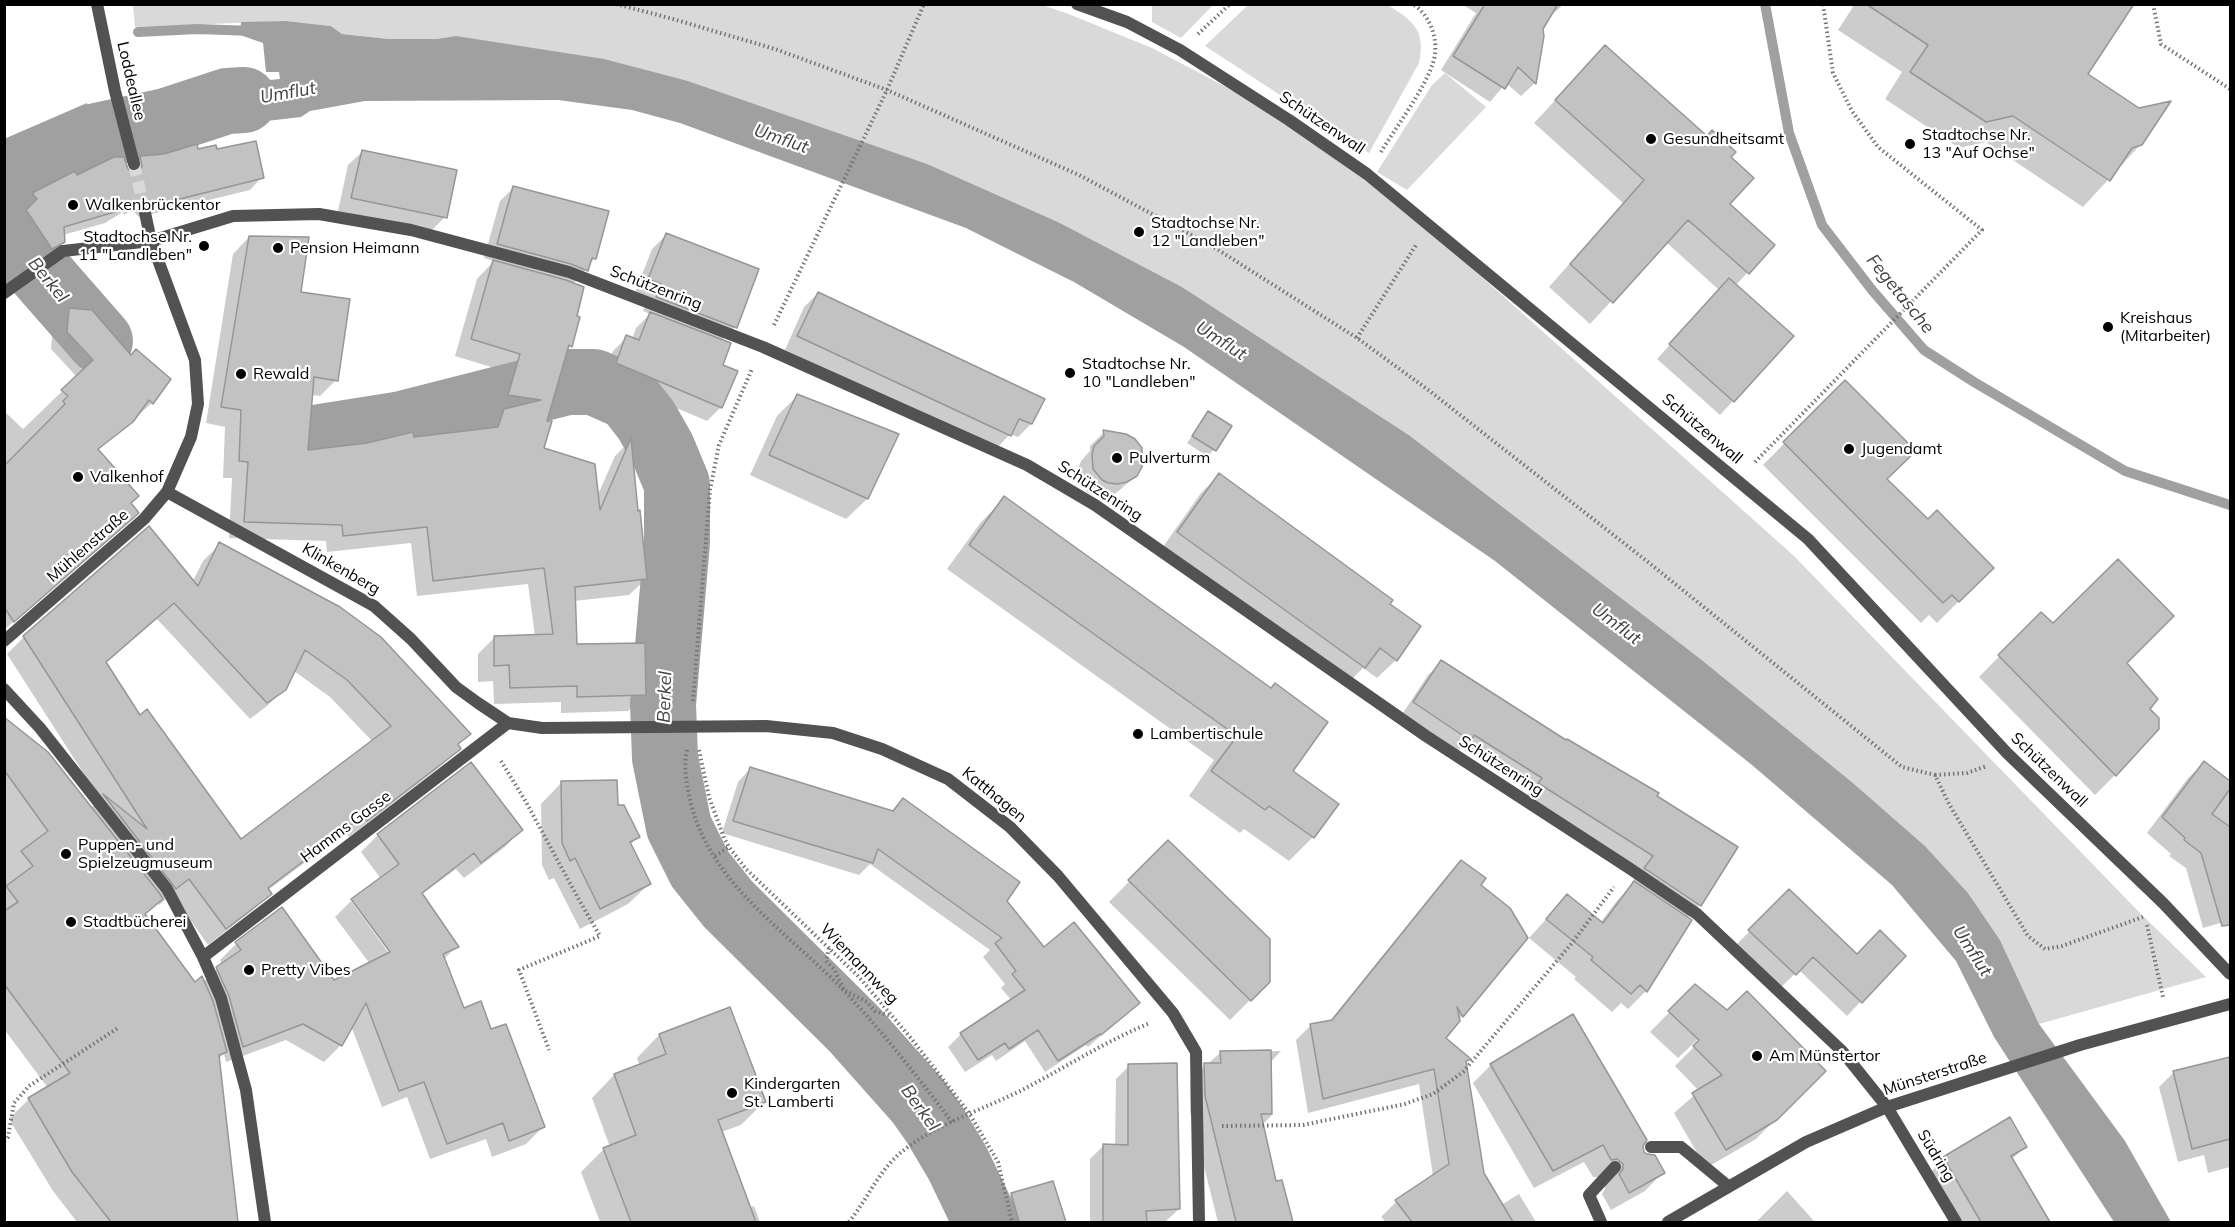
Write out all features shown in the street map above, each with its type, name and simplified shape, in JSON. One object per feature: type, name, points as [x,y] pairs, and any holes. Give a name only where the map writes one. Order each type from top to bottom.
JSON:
[{"type":"street","name":"Loddeallee","points":[[97,4],[115,91],[134,164]]},
{"type":"street","name":"Schützenwall","points":[[1077,4],[1127,22],[1180,50],[1289,120],[1367,174],[1808,539],[2007,753],[2163,903],[2230,974]]},
{"type":"street","name":"Mühlenstraße","points":[[4,641],[144,519],[167,492],[192,437],[198,404],[195,360],[151,241],[144,208]]},
{"type":"street","name":"Schützenring","points":[[4,293],[63,251],[151,241],[232,216],[319,214],[411,230],[569,272],[763,347],[1027,465],[1095,505],[1416,729],[1697,914],[1842,1052],[1887,1107]]},
{"type":"street","name":"Klinkenberg","points":[[167,492],[374,606],[411,639],[456,687],[508,723]]},
{"type":"street","points":[[4,689],[40,728],[167,889],[203,957],[220,998],[246,1090],[266,1222]]},
{"type":"street","name":"Katthagen","points":[[508,723],[542,728],[766,726],[834,733],[882,748],[948,779],[1010,827],[1058,876],[1173,1013],[1196,1052],[1199,1222]]},
{"type":"street","name":"Hamms Gasse","points":[[203,957],[508,723]]},
{"type":"street","name":"Münsterstraße","points":[[1668,1222],[1806,1142],[1887,1107],[2080,1045],[2230,1004]]},
{"type":"street","name":"Südring","points":[[1887,1107],[1956,1222]]},
{"type":"street","points":[[1651,1148],[1681,1147],[1728,1186]]},
{"type":"street","points":[[1601,1222],[1589,1195],[1615,1167]]},
{"type":"path","points":[[616,4],[775,49],[887,90],[1100,186],[1212,246],[1357,338],[1427,389],[1648,562],[1902,767],[1935,775],[1966,773],[1994,764],[2007,753]]},
{"type":"path","points":[[924,4],[887,90],[763,347],[719,445],[710,489],[685,726],[685,757],[689,793],[701,832],[725,872],[758,912],[844,990],[896,1050],[950,1124]]},
{"type":"path","points":[[1180,50],[1230,4]]},
{"type":"path","points":[[1367,174],[1428,75],[1434,60],[1432,24],[1413,4]]},
{"type":"path","points":[[1737,480],[1982,230],[1878,147],[1852,111],[1833,73],[1823,4]]},
{"type":"path","points":[[2153,4],[2161,44],[2230,89]]},
{"type":"path","points":[[1357,338],[1429,224]]},
{"type":"path","name":"Wiemannweg","points":[[685,726],[702,757],[709,797],[729,847],[746,869],[858,976],[969,1113],[998,1162],[1012,1222]]},
{"type":"path","points":[[486,741],[505,766],[526,801],[600,936],[519,970],[549,1050]]},
{"type":"path","points":[[1935,775],[1949,804],[2028,936],[2045,949],[2062,946],[2151,914],[2163,903]]},
{"type":"path","points":[[715,856],[729,847]]},
{"type":"path","points":[[1198,1126],[1303,1125],[1405,1104],[1434,1094],[1462,1072],[1572,943],[1629,868]]},
{"type":"path","points":[[2142,917],[2149,929],[2168,1022]]},
{"type":"path","points":[[829,948],[826,961],[834,969],[844,990],[867,1002],[875,1011],[892,1016]]},
{"type":"path","points":[[849,1222],[896,1157],[908,1147],[969,1113],[1021,1090],[1125,1033],[1173,1013]]},
{"type":"path","points":[[4,1141],[8,1137],[14,1103],[29,1086],[117,1028]]},
{"type":"shaded area","points":[[1039,4],[1152,48],[1289,120],[1410,213],[1793,555],[2139,912],[2206,977],[2039,1024],[2000,940],[1968,893],[1925,846],[1853,783],[1703,661],[1182,287],[1060,223],[847,138],[688,81],[456,36],[436,39],[389,39],[342,34],[331,26],[286,21],[135,27],[133,5]]},
{"type":"shaded area","points":[[1152,4],[1213,5],[1181,38],[1152,22]]},
{"type":"shaded area","points":[[1386,4],[1415,27],[1421,42],[1421,51],[1419,63],[1369,153],[1205,46],[1248,5]]},
{"type":"shaded area","points":[[1445,73],[1486,107],[1407,190],[1377,172],[1432,85]]},
{"type":"water","points":[[286,21],[331,26],[342,34],[389,39],[436,39],[456,36],[604,59],[688,81],[927,164],[1060,223],[1182,287],[1410,436],[1703,661],[1853,783],[1925,846],[1968,893],[2000,940],[2039,1024],[2125,1141],[2171,1222],[2114,1222],[1994,1037],[1956,961],[1892,885],[1752,765],[1495,561],[1184,347],[1074,282],[966,228],[680,123],[632,110],[558,100],[365,101],[310,111],[301,117],[214,127],[164,149],[150,94],[198,80],[280,79],[279,72],[266,72],[263,43],[240,35],[241,22]]},
{"type":"water","points":[[87,103],[101,163],[77,175],[75,171],[70,174],[72,178],[37,199],[26,210],[44,237],[33,248],[39,255],[25,268],[17,259],[5,263],[4,139]]},
{"type":"water","points":[[54,274],[85,310],[71,323],[39,285]]},
{"type":"building","points":[[1485,4],[1558,4],[1543,29],[1544,36],[1536,84],[1518,67],[1505,89],[1453,56]]},
{"type":"building","points":[[1866,4],[2134,4],[2088,74],[2139,108],[2171,101],[2142,145],[2132,148],[2110,181],[2013,116],[1986,122],[1910,72],[1928,45]]},
{"type":"building","points":[[1605,45],[1707,136],[1712,130],[1736,152],[1731,157],[1754,178],[1730,204],[1775,245],[1749,274],[1688,220],[1613,303],[1570,264],[1644,180],[1555,100]]},
{"type":"building","points":[[256,141],[264,178],[152,206],[146,200],[136,205],[135,201],[118,211],[64,227],[65,242],[52,249],[26,210],[37,199],[32,193],[75,171],[77,175],[114,157],[124,157],[128,169],[135,172],[142,167],[140,156],[164,154],[197,144],[198,149],[216,145],[217,149]]},
{"type":"building","points":[[362,150],[457,170],[447,218],[351,198]]},
{"type":"building","points":[[513,186],[609,211],[596,259],[592,258],[588,271],[571,264],[497,244]]},
{"type":"building","points":[[666,233],[759,269],[737,328],[656,297],[661,284],[648,279]]},
{"type":"building","points":[[249,236],[309,237],[301,292],[350,299],[338,381],[314,377],[308,450],[367,443],[413,432],[414,437],[498,427],[504,409],[541,400],[508,395],[520,354],[471,339],[493,260],[584,287],[577,316],[580,317],[572,347],[569,345],[547,421],[552,421],[544,448],[595,464],[600,510],[631,438],[647,579],[575,587],[577,644],[645,643],[646,695],[577,697],[577,686],[510,688],[509,665],[494,666],[494,636],[553,634],[544,568],[433,581],[427,527],[343,536],[342,525],[244,522],[248,462],[239,461],[241,410],[221,407]]},
{"type":"building","points":[[1729,278],[1794,336],[1734,402],[1669,344]]},
{"type":"building","points":[[818,292],[1045,399],[1032,424],[1019,419],[1011,436],[797,336]]},
{"type":"building","points":[[69,308],[92,310],[131,355],[136,349],[171,379],[153,404],[149,400],[133,422],[98,449],[139,496],[131,503],[139,513],[14,622],[4,607],[4,466],[65,404],[63,401],[68,396],[61,390],[93,360],[67,332]]},
{"type":"building","points":[[650,312],[731,343],[723,365],[738,371],[722,408],[616,363],[626,335],[639,340]]},
{"type":"building","points":[[1845,380],[1916,451],[1887,479],[1928,519],[1937,510],[1994,568],[1959,602],[1952,595],[1943,603],[1783,442]]},
{"type":"building","points":[[797,394],[899,434],[868,499],[769,455]]},
{"type":"building","points":[[1208,411],[1232,426],[1216,451],[1192,436]]},
{"type":"building","name":"Pulverturm","points":[[1103,430],[1126,434],[1135,439],[1142,448],[1142,467],[1137,476],[1127,482],[1108,483],[1102,480],[1093,469],[1094,446],[1104,436]]},
{"type":"building","points":[[1219,473],[1393,600],[1390,604],[1421,626],[1397,661],[1380,648],[1365,668],[1177,532]]},
{"type":"building","points":[[1004,496],[1271,688],[1275,683],[1328,722],[1293,771],[1339,804],[1314,838],[1269,806],[1265,810],[1211,771],[1237,736],[969,545]]},
{"type":"building","points":[[149,526],[198,586],[219,542],[340,607],[381,637],[471,734],[458,744],[461,749],[367,821],[363,816],[268,888],[272,894],[226,929],[189,879],[176,889],[103,794],[147,829],[23,636]],"holes":[[[174,603],[267,703],[286,690],[305,650],[347,680],[391,726],[241,839],[147,709],[140,715],[106,662]]]},
{"type":"building","points":[[2118,559],[2174,616],[2127,663],[2158,699],[2150,709],[2159,718],[2159,729],[2116,776],[1998,655],[2041,612],[2053,623]]},
{"type":"building","points":[[1441,660],[1566,740],[1659,793],[1657,796],[1738,847],[1701,906],[1644,868],[1653,856],[1538,783],[1542,778],[1474,735],[1472,739],[1469,737],[1468,739],[1413,702]]},
{"type":"building","points":[[4,717],[48,752],[160,894],[163,899],[145,914],[195,982],[202,976],[213,1001],[227,1052],[219,1055],[238,1222],[111,1222],[72,1172],[28,1098],[70,1073],[4,984],[4,911],[18,902],[6,886],[33,866],[21,851],[48,831],[4,770]]},
{"type":"building","points":[[2204,761],[2230,781],[2230,789],[2212,814],[2230,827],[2230,925],[2222,926],[2201,853],[2184,840],[2185,838],[2162,817]]},
{"type":"building","points":[[471,762],[523,830],[481,863],[474,853],[422,893],[459,947],[443,954],[464,1008],[481,1001],[491,1029],[506,1024],[545,1127],[509,1141],[503,1123],[447,1144],[424,1082],[399,1091],[366,1003],[342,1046],[303,1024],[243,1047],[229,996],[216,967],[241,950],[235,942],[282,907],[334,980],[390,952],[351,899],[399,864],[377,834]]},
{"type":"building","points":[[750,767],[893,811],[903,798],[1020,882],[1007,901],[1044,947],[1074,922],[1140,1003],[1101,1035],[1058,1061],[1038,1030],[1009,1049],[1005,1043],[978,1060],[960,1033],[1025,990],[1012,974],[1016,971],[995,943],[1002,938],[878,849],[873,863],[733,821]]},
{"type":"building","points":[[617,780],[618,805],[624,805],[640,837],[630,842],[651,884],[600,909],[575,858],[570,861],[562,843],[561,781]]},
{"type":"building","points":[[1168,840],[1270,939],[1270,982],[1251,1001],[1128,880]]},
{"type":"building","points":[[1461,860],[1486,878],[1481,885],[1510,908],[1528,938],[1463,1017],[1457,1007],[1460,1021],[1446,1038],[1471,1059],[1466,1061],[1484,1173],[1513,1222],[1412,1222],[1395,1200],[1449,1164],[1434,1069],[1323,1099],[1310,1024],[1332,1020]]},
{"type":"building","points":[[1634,881],[1692,920],[1647,992],[1640,985],[1631,994],[1591,960],[1593,957],[1546,919],[1567,894],[1603,923]]},
{"type":"building","points":[[1789,889],[1857,954],[1880,930],[1906,956],[1862,1003],[1813,957],[1796,975],[1748,930]]},
{"type":"building","name":"Am Münstertor","points":[[1695,984],[1727,1010],[1747,991],[1826,1071],[1777,1120],[1726,1150],[1692,1093],[1722,1075],[1693,1046],[1699,1040],[1668,1011]]},
{"type":"building","points":[[730,1007],[766,1102],[718,1120],[756,1222],[631,1222],[603,1148],[636,1135],[614,1074],[666,1054],[659,1034]]},
{"type":"building","points":[[1573,1014],[1647,1140],[1643,1146],[1644,1152],[1655,1155],[1665,1173],[1629,1193],[1619,1174],[1623,1169],[1623,1164],[1617,1159],[1611,1160],[1603,1145],[1553,1171],[1490,1064]]},
{"type":"building","points":[[1271,1050],[1272,1114],[1261,1114],[1276,1181],[1282,1180],[1293,1222],[1236,1222],[1205,1096],[1204,1063],[1221,1063],[1220,1051]]},
{"type":"building","points":[[2230,1057],[2230,1139],[2192,1149],[2173,1071]]},
{"type":"building","points":[[1177,1063],[1180,1209],[1146,1211],[1147,1222],[1103,1222],[1103,1144],[1128,1145],[1128,1064]]},
{"type":"building","points":[[2010,1117],[2027,1147],[2011,1156],[2050,1222],[1981,1222],[1943,1157]]},
{"type":"building","points":[[1053,1181],[1066,1222],[1019,1222],[1011,1193]]},
{"type":"waterway","name":"Fegetasche","points":[[1765,4],[1789,133],[1822,225],[1872,290],[1924,350],[2125,471],[2230,505]]},
{"type":"waterway","points":[[138,32],[197,29],[254,31]]},
{"type":"waterway","name":"Umflut","points":[[4,184],[92,137],[166,121],[227,101],[244,100]]},
{"type":"waterway","name":"Berkel","points":[[4,214],[31,262],[100,341]]},
{"type":"waterway","name":"Berkel","points":[[314,438],[402,424],[567,382],[594,382],[628,397],[646,420],[662,448],[677,484],[677,542],[663,704],[665,758],[679,827],[700,869],[728,904],[854,1029],[918,1101],[958,1164],[986,1222]]},
{"type":"tunnel","points":[[134,164],[144,208]]},
{"type":"place","name":"Gesundheitsamt","points":[[1651,139]]},
{"type":"place","name":"Stadtochse Nr. 13 \"Auf Ochse\"","points":[[1910,144]]},
{"type":"place","name":"Walkenbrückentor","points":[[73,205]]},
{"type":"place","name":"Stadtochse Nr. 12 \"Landleben\"","points":[[1139,232]]},
{"type":"place","name":"Stadtochse Nr. 11 \"Landleben\"","points":[[204,246]]},
{"type":"place","name":"Pension Heimann","points":[[278,248]]},
{"type":"place","name":"Kreishaus (Mitarbeiter)","points":[[2108,327]]},
{"type":"place","name":"Stadtochse Nr. 10 \"Landleben\"","points":[[1070,373]]},
{"type":"place","name":"Rewald","points":[[241,374]]},
{"type":"place","name":"Jugendamt","points":[[1849,449]]},
{"type":"place","name":"Pulverturm","points":[[1117,458]]},
{"type":"place","name":"Valkenhof","points":[[78,477]]},
{"type":"place","name":"Lambertischule","points":[[1138,734]]},
{"type":"place","name":"Puppen- und Spielzeugmuseum","points":[[66,854]]},
{"type":"place","name":"Stadtbücherei","points":[[71,922]]},
{"type":"place","name":"Pretty Vibes","points":[[249,970]]},
{"type":"place","name":"Am Münstertor","points":[[1757,1056]]},
{"type":"place","name":"Kindergarten St. Lamberti","points":[[732,1093]]}]
